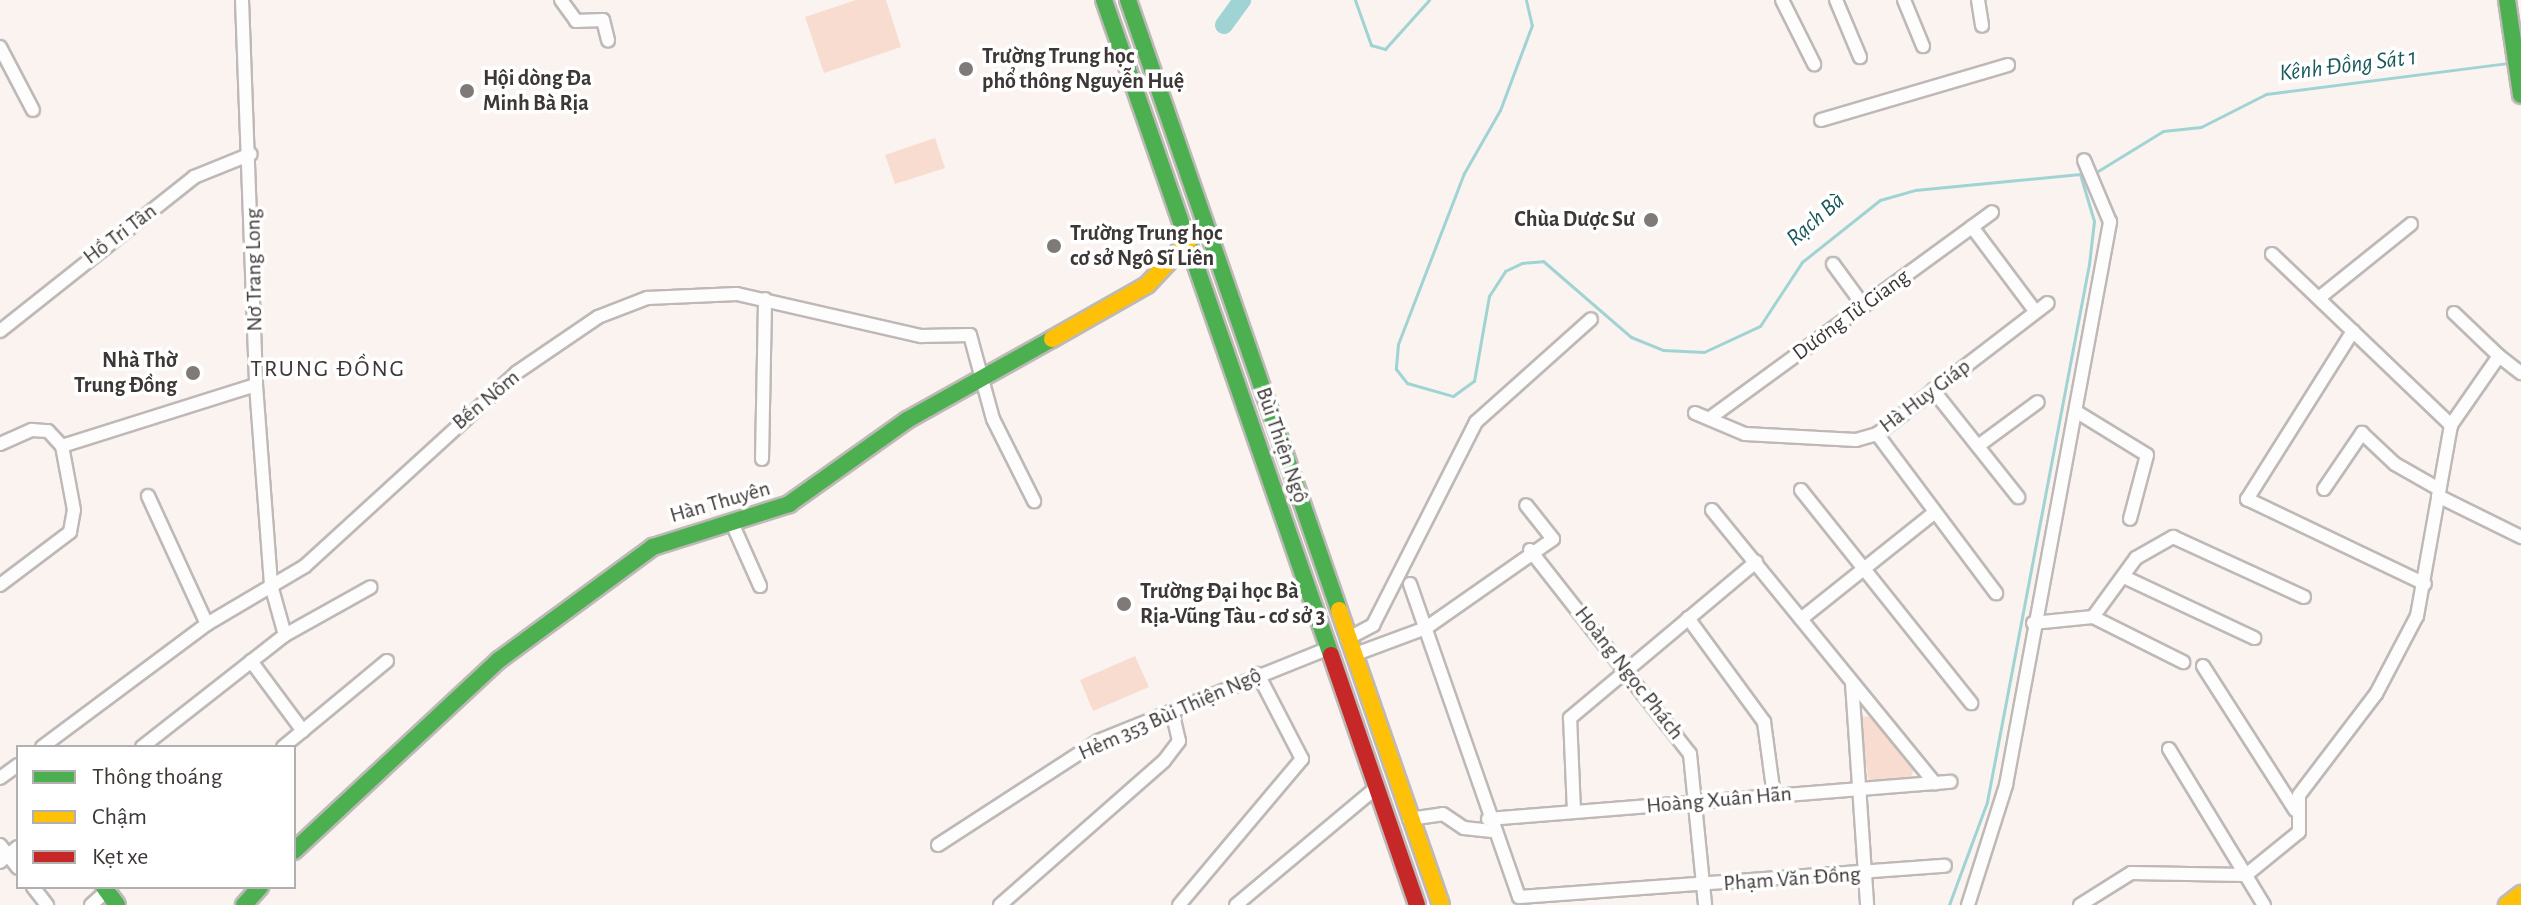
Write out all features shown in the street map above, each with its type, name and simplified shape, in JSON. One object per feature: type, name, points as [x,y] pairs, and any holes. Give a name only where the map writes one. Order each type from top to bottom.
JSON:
[{"type":"main road","name":"Bùi Thiện Ngộ","points":[[1104,0],[1190,239],[1417,905]]},
{"type":"main road","points":[[2507,0],[2521,95]]},
{"type":"main road","name":"Bùi Thiện Ngộ","points":[[1131,7],[1441,905]]},
{"type":"main road","points":[[1112,23],[1131,7]]},
{"type":"main road","name":"Hàn Thuyên","points":[[296,849],[354,788],[530,637],[662,542],[789,504],[857,451],[1147,285],[1190,239]]},
{"type":"main road","points":[[1206,289],[1225,282]]},
{"type":"main road","points":[[1332,655],[1350,647]]},
{"type":"main road","points":[[244,905],[258,889]]},
{"type":"main road","points":[[2507,905],[2521,894]]},
{"type":"street","name":"Nơ Trang Long","points":[[242,0],[251,154],[256,385],[271,585],[285,635]]},
{"type":"street","points":[[561,0],[576,21],[603,20],[608,40]]},
{"type":"street","points":[[1782,0],[1814,64]]},
{"type":"street","points":[[1836,0],[1860,57]]},
{"type":"street","points":[[1904,0],[1923,46]]},
{"type":"street","points":[[1978,0],[1982,26]]},
{"type":"street","points":[[0,47],[33,110]]},
{"type":"street","points":[[1821,120],[2008,65]]},
{"type":"street","name":"Hồ Tri Tân","points":[[0,331],[194,177],[251,154]]},
{"type":"street","points":[[1968,905],[2006,785],[2033,623],[2077,412],[2110,222],[2084,160]]},
{"type":"street","name":"Dương Tử Giang","points":[[1710,418],[1992,212]]},
{"type":"street","points":[[2319,298],[2411,224]]},
{"type":"street","points":[[1972,227],[2035,311]]},
{"type":"street","points":[[2272,254],[2451,425]]},
{"type":"street","points":[[1833,264],[1863,305]]},
{"type":"street","name":"Bến Nôm","points":[[48,745],[207,624],[271,585],[358,521],[476,403],[598,317],[668,294],[765,299],[921,336],[970,335],[984,376]]},
{"type":"street","points":[[762,459],[765,299]]},
{"type":"street","name":"Hà Huy Giáp","points":[[1695,413],[1791,442],[1877,434],[2048,303]]},
{"type":"street","points":[[2454,313],[2521,373]]},
{"type":"street","points":[[1350,647],[1373,625],[1476,422],[1591,319]]},
{"type":"street","points":[[2353,331],[2247,499],[2425,584]]},
{"type":"street","points":[[2295,810],[2386,679],[2425,584],[2451,425],[2499,356]]},
{"type":"street","points":[[984,376],[993,419],[1034,501]]},
{"type":"street","points":[[62,446],[256,385]]},
{"type":"street","points":[[1933,390],[2018,497]]},
{"type":"street","points":[[1978,446],[2038,402]]},
{"type":"street","points":[[2077,412],[2147,455],[2130,519]]},
{"type":"street","points":[[0,444],[32,430],[48,431],[62,446],[74,510],[70,532],[0,585]]},
{"type":"street","points":[[2324,489],[2362,433],[2395,464],[2438,493],[2521,537]]},
{"type":"street","points":[[1877,434],[1996,593]]},
{"type":"street","points":[[1801,490],[1971,703]]},
{"type":"street","points":[[148,496],[207,624]]},
{"type":"street","points":[[1350,647],[1426,628],[1530,550],[1553,539],[1526,505]]},
{"type":"street","points":[[1712,510],[1935,783]]},
{"type":"street","points":[[1801,619],[1934,513]]},
{"type":"street","points":[[732,523],[760,586]]},
{"type":"street","points":[[2093,617],[2150,547],[2183,537],[2304,597]]},
{"type":"street","name":"Hoàng Ngọc Phách","points":[[1530,550],[1684,742],[1696,802],[1705,905]]},
{"type":"street","points":[[1574,812],[1570,718],[1756,562]]},
{"type":"street","points":[[2124,577],[2254,638]]},
{"type":"street","points":[[1409,819],[1443,814],[1464,828],[1490,825],[1410,584]]},
{"type":"street","points":[[145,745],[285,635],[371,587]]},
{"type":"street","points":[[2033,623],[2093,617],[2183,662]]},
{"type":"street","points":[[1688,618],[1764,722],[1774,796]]},
{"type":"street","name":"Hẻm 353 Bùi Thiện Ngộ","points":[[938,845],[1084,749],[1258,674],[1332,655]]},
{"type":"street","points":[[251,661],[303,731]]},
{"type":"street","points":[[286,745],[387,661]]},
{"type":"street","points":[[2080,905],[2131,873],[2246,875],[2299,832],[2295,810],[2203,666]]},
{"type":"street","points":[[1179,905],[1302,759],[1258,674]]},
{"type":"street","points":[[1852,683],[1867,905]]},
{"type":"street","points":[[1000,905],[1164,761],[1179,741],[1172,711]]},
{"type":"street","points":[[2169,749],[2264,905]]},
{"type":"street","name":"Hoàng Xuân Hãn","points":[[1490,825],[1574,812],[1951,782]]},
{"type":"street","points":[[1223,905],[1235,905],[1377,787]]},
{"type":"street","name":"Phạm Văn Đồng","points":[[1490,825],[1519,897],[1945,866]]},
{"type":"street","points":[[35,889],[47,905]]},
{"type":"street","points":[[91,905],[106,889]]},
{"type":"shaded area","points":[[856,0],[886,0],[901,47],[824,73],[805,17]]},
{"type":"shaded area","points":[[935,138],[945,168],[895,184],[885,155]]},
{"type":"shaded area","points":[[1135,656],[1149,687],[1093,711],[1080,680]]},
{"type":"shaded area","points":[[1874,716],[1914,768],[1911,778],[1869,784],[1859,717]]},
{"type":"waterway","name":"Rạch Bà","points":[[1224,25],[1242,0]]},
{"type":"waterway","name":"Rạch Bà","points":[[1355,0],[1371,45],[1385,49],[1429,0]]},
{"type":"waterway","name":"Rạch Bà","points":[[1526,0],[1532,25],[1500,110],[1464,173],[1398,344],[1396,369],[1407,383],[1453,396],[1474,381],[1489,296],[1505,271],[1522,263],[1543,261],[1631,337],[1663,350],[1704,352],[1760,326],[1802,262],[1880,200],[1915,190],[2080,174],[2094,221],[2089,264],[1987,802],[1949,905]]},
{"type":"waterway","name":"Kênh Đồng Sát 1","points":[[2098,171],[2163,131],[2201,127],[2266,94],[2509,63]]},
{"type":"traffic: fast","points":[[1104,0],[1331,655]]},
{"type":"traffic: fast","points":[[1128,0],[1339,610]]},
{"type":"traffic: fast","points":[[2507,0],[2521,95]]},
{"type":"traffic: fast","points":[[296,849],[499,660],[653,547],[789,504],[907,420],[1052,339]]},
{"type":"traffic: fast","points":[[105,889],[117,905]]},
{"type":"traffic: fast","points":[[244,905],[258,889]]},
{"type":"traffic: slow","points":[[1052,339],[1147,285],[1190,239]]},
{"type":"traffic: slow","points":[[1339,610],[1441,905]]},
{"type":"traffic: slow","points":[[2507,905],[2521,894]]},
{"type":"traffic: jam","points":[[1331,655],[1417,905]]},
{"type":"place","name":"Trường Trung học phổ thông Nguyễn Huệ","points":[[966,69]]},
{"type":"place","name":"Hội dòng Đa Minh Bà Rịa","points":[[467,91]]},
{"type":"place","name":"Chùa Dược Sư","points":[[1651,220]]},
{"type":"place","name":"Trường Trung học cơ sở Ngô Sĩ Liên","points":[[1054,246]]},
{"type":"place","name":"Nhà Thờ Trung Đồng","points":[[193,373]]},
{"type":"place","name":"Trường Đại học Bà Rịa-Vũng Tàu - cơ sở 3","points":[[1124,604]]},
{"type":"district","name":"TRUNG ĐỒNG","points":[[328,370]]}]
